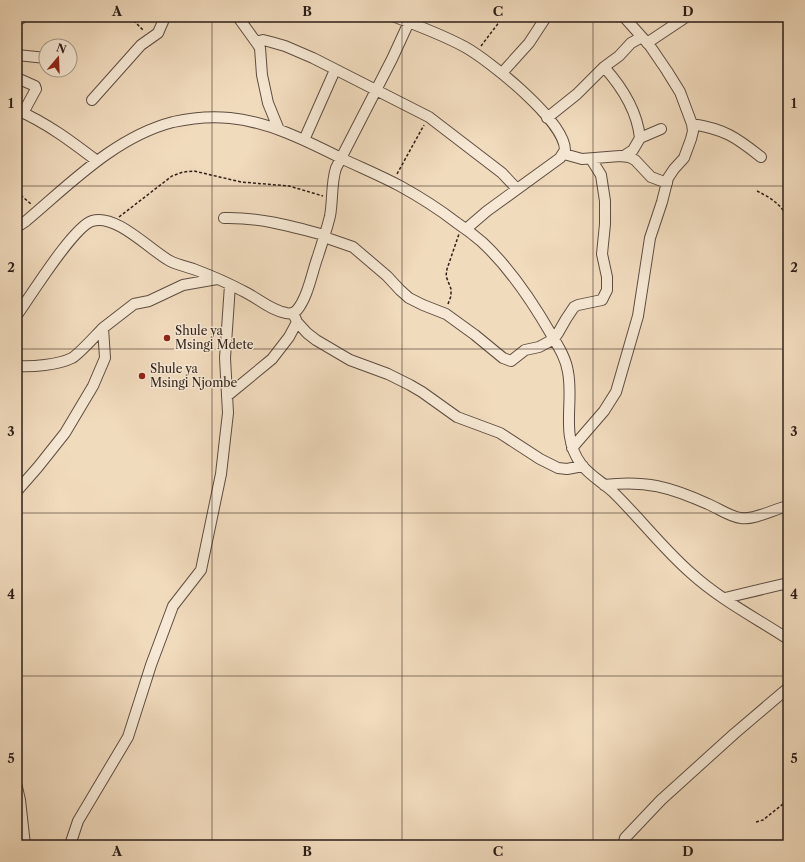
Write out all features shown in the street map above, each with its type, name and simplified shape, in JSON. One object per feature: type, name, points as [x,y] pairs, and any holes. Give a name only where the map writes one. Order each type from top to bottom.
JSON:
[{"type":"street","points":[[17,21],[23,17]]},
{"type":"street","points":[[92,100],[141,45],[158,33],[165,17]]},
{"type":"street","points":[[238,17],[260,48],[262,75],[268,103],[279,130]]},
{"type":"street","points":[[395,17],[445,38],[475,53],[502,73],[533,102],[564,141],[564,154],[556,162],[464,228]]},
{"type":"street","points":[[502,73],[529,43],[546,17]]},
{"type":"street","points":[[572,448],[604,411],[616,392],[638,316],[648,244],[667,183],[672,172],[685,155],[693,131],[692,124],[680,92],[667,71],[644,40],[624,17]]},
{"type":"street","points":[[547,118],[577,94],[604,67],[619,56],[631,43],[644,40],[686,17]]},
{"type":"street","points":[[227,396],[272,359],[289,337],[296,311],[302,302],[330,215],[334,175],[409,22]]},
{"type":"street","points":[[256,42],[263,40],[285,46],[313,58],[375,91],[429,117],[502,173],[517,189]]},
{"type":"street","points":[[17,55],[38,57]]},
{"type":"street","points":[[604,67],[622,88],[639,129],[640,138]]},
{"type":"street","points":[[304,140],[335,70]]},
{"type":"street","points":[[17,78],[35,86],[36,89],[20,111],[48,126],[97,161]]},
{"type":"street","points":[[17,227],[97,161],[128,141],[150,129],[192,118],[230,118],[259,123],[304,140],[392,182],[428,203],[464,228],[486,246],[528,294],[566,363],[568,372],[569,434],[572,448],[583,466],[611,491],[694,576],[725,598],[788,638]]},
{"type":"street","points":[[692,124],[706,126],[729,134],[761,157]]},
{"type":"street","points":[[624,156],[633,150],[640,138],[661,129]]},
{"type":"street","points":[[564,154],[577,158],[591,159],[624,156],[634,159],[651,177],[667,183]]},
{"type":"street","points":[[224,218],[242,217],[291,226],[353,247],[387,276],[409,298],[423,306],[445,314],[475,335],[492,350],[508,361],[512,361],[525,350],[539,347],[554,339],[574,307],[602,300],[606,293],[606,277],[602,254],[605,224],[605,201],[601,175],[591,159]]},
{"type":"street","points":[[17,315],[59,255],[85,224],[92,221],[112,223],[131,233],[171,262],[244,291],[278,310],[287,313],[295,318],[307,333],[335,352],[360,364],[398,378],[422,392],[458,417],[500,433],[551,464],[564,469],[583,466]]},
{"type":"street","points":[[17,366],[49,364],[72,358],[103,328],[134,304],[149,301],[183,285],[217,280]]},
{"type":"street","points":[[70,845],[78,821],[128,737],[151,665],[173,606],[201,570],[221,474],[228,413],[225,358],[230,285]]},
{"type":"street","points":[[17,491],[65,433],[93,386],[105,358],[103,328]]},
{"type":"street","points":[[604,485],[625,482],[664,487],[740,518],[752,518],[788,506]]},
{"type":"street","points":[[725,598],[788,583]]},
{"type":"street","points":[[617,845],[624,841],[661,800],[734,734],[788,688]]},
{"type":"street","points":[[17,787],[20,800],[24,845]]},
{"type":"path","points":[[130,17],[142,28],[150,40]]},
{"type":"path","points":[[475,53],[503,17]]},
{"type":"path","points":[[392,182],[429,117]]},
{"type":"path","points":[[112,223],[172,176],[183,172],[194,171],[241,182],[288,186],[331,198]]},
{"type":"path","points":[[757,191],[764,194],[779,205],[786,214],[788,224]]},
{"type":"path","points":[[17,192],[39,210]]},
{"type":"path","points":[[445,314],[451,296],[451,289],[446,276],[446,269],[464,228]]},
{"type":"path","points":[[756,822],[763,820],[788,800]]},
{"type":"place","name":"Shule ya Msingi Mdete","points":[[167,338]]},
{"type":"place","name":"Shule ya Msingi Njombe","points":[[142,376]]}]
